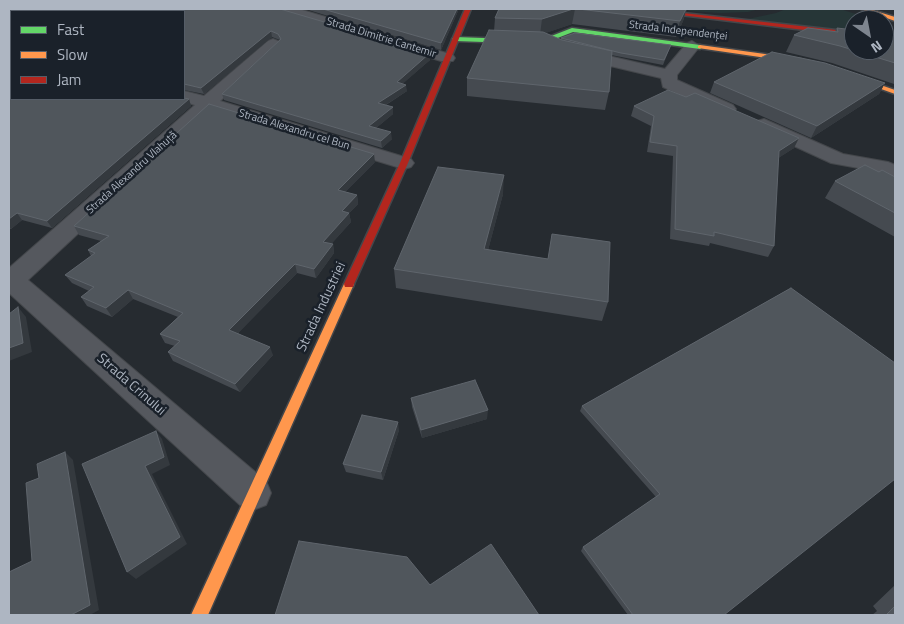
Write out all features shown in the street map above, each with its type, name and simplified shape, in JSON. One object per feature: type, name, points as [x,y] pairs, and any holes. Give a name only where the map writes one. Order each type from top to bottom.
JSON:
[{"type":"street","name":"Strada Dimitrie Cantemir","points":[[287,9],[447,58]]},
{"type":"street","name":"Strada Industriei","points":[[199,615],[404,163],[468,9]]},
{"type":"street","name":"Strada Independenței","points":[[634,9],[844,33]]},
{"type":"street","points":[[696,17],[740,17],[768,13]]},
{"type":"street","name":"Strada Independenței","points":[[455,39],[542,42],[572,30],[774,56],[816,65]]},
{"type":"street","points":[[542,42],[566,52],[670,75]]},
{"type":"street","name":"Strada Alexandru Vlahuță","points":[[10,279],[210,104],[273,44]]},
{"type":"street","points":[[692,46],[670,75],[669,82],[838,159],[881,166],[895,174]]},
{"type":"street","points":[[834,71],[895,92]]},
{"type":"street","name":"Strada Alexandru cel Bun","points":[[185,96],[404,163]]},
{"type":"street","name":"Strada Crinului","points":[[10,279],[253,493]]},
{"type":"shaded area","points":[[687,9],[759,9],[748,12],[720,13],[689,11]]},
{"type":"shaded area","points":[[786,9],[840,9],[844,10],[844,31],[743,20]]},
{"type":"building","points":[[9,9],[280,9],[430,53],[397,82],[406,85],[378,103],[393,107],[369,126],[391,132],[381,141],[222,94],[281,39],[278,34],[271,31],[201,88],[185,84],[185,10],[10,10],[10,100],[189,99],[47,221],[17,213],[9,219]]},
{"type":"building","points":[[323,9],[457,9],[441,43]]},
{"type":"building","points":[[499,9],[573,9],[542,19],[495,18]]},
{"type":"building","points":[[578,9],[686,9],[680,21]]},
{"type":"building","points":[[808,28],[838,32],[837,28],[844,29],[844,47],[840,46],[794,35]]},
{"type":"building","points":[[489,30],[543,32],[562,40],[612,51],[609,92],[467,78]]},
{"type":"building","points":[[575,33],[671,45],[664,60],[621,53],[561,38]]},
{"type":"building","points":[[894,37],[895,37],[895,63],[885,60],[894,60]]},
{"type":"building","points":[[772,52],[825,63],[885,83],[817,126],[714,82]]},
{"type":"building","points":[[668,90],[686,97],[695,93],[799,138],[779,151],[774,246],[714,232],[714,236],[675,229],[677,146],[650,142],[654,116],[634,106]]},
{"type":"building","points":[[209,104],[374,154],[338,190],[357,195],[342,211],[349,213],[323,242],[333,244],[314,269],[295,264],[229,330],[270,347],[235,384],[168,352],[180,341],[160,334],[183,313],[128,290],[106,308],[81,297],[94,287],[65,275],[95,253],[88,250],[109,236],[74,226]]},
{"type":"building","points":[[865,165],[879,172],[882,170],[895,177],[895,213],[835,181]]},
{"type":"building","points":[[438,167],[504,175],[484,249],[548,259],[552,234],[610,242],[608,302],[394,269]]},
{"type":"building","points":[[791,288],[895,363],[895,479],[724,615],[633,615],[583,547],[660,494],[582,406]]},
{"type":"building","points":[[18,307],[23,343],[9,348],[9,314]]},
{"type":"building","points":[[475,380],[488,410],[421,430],[411,398]]},
{"type":"building","points":[[362,415],[398,422],[381,472],[343,464]]},
{"type":"building","points":[[156,431],[164,457],[145,466],[180,537],[127,572],[82,464]]},
{"type":"building","points":[[65,452],[90,605],[71,615],[9,615],[9,572],[32,561],[26,483],[39,478],[37,464]]},
{"type":"building","points":[[299,541],[407,557],[430,585],[491,544],[539,615],[275,615]]},
{"type":"building","points":[[895,606],[895,615],[886,615]]},
{"type":"traffic: fast","points":[[455,39],[542,42],[572,30],[700,47]]},
{"type":"traffic: slow","points":[[864,9],[895,19]]},
{"type":"traffic: slow","points":[[700,47],[801,61]]},
{"type":"traffic: slow","points":[[847,75],[895,92]]},
{"type":"traffic: slow","points":[[199,615],[349,284]]},
{"type":"traffic: jam","points":[[349,284],[404,163],[468,9]]},
{"type":"traffic: jam","points":[[634,9],[844,33]]}]
